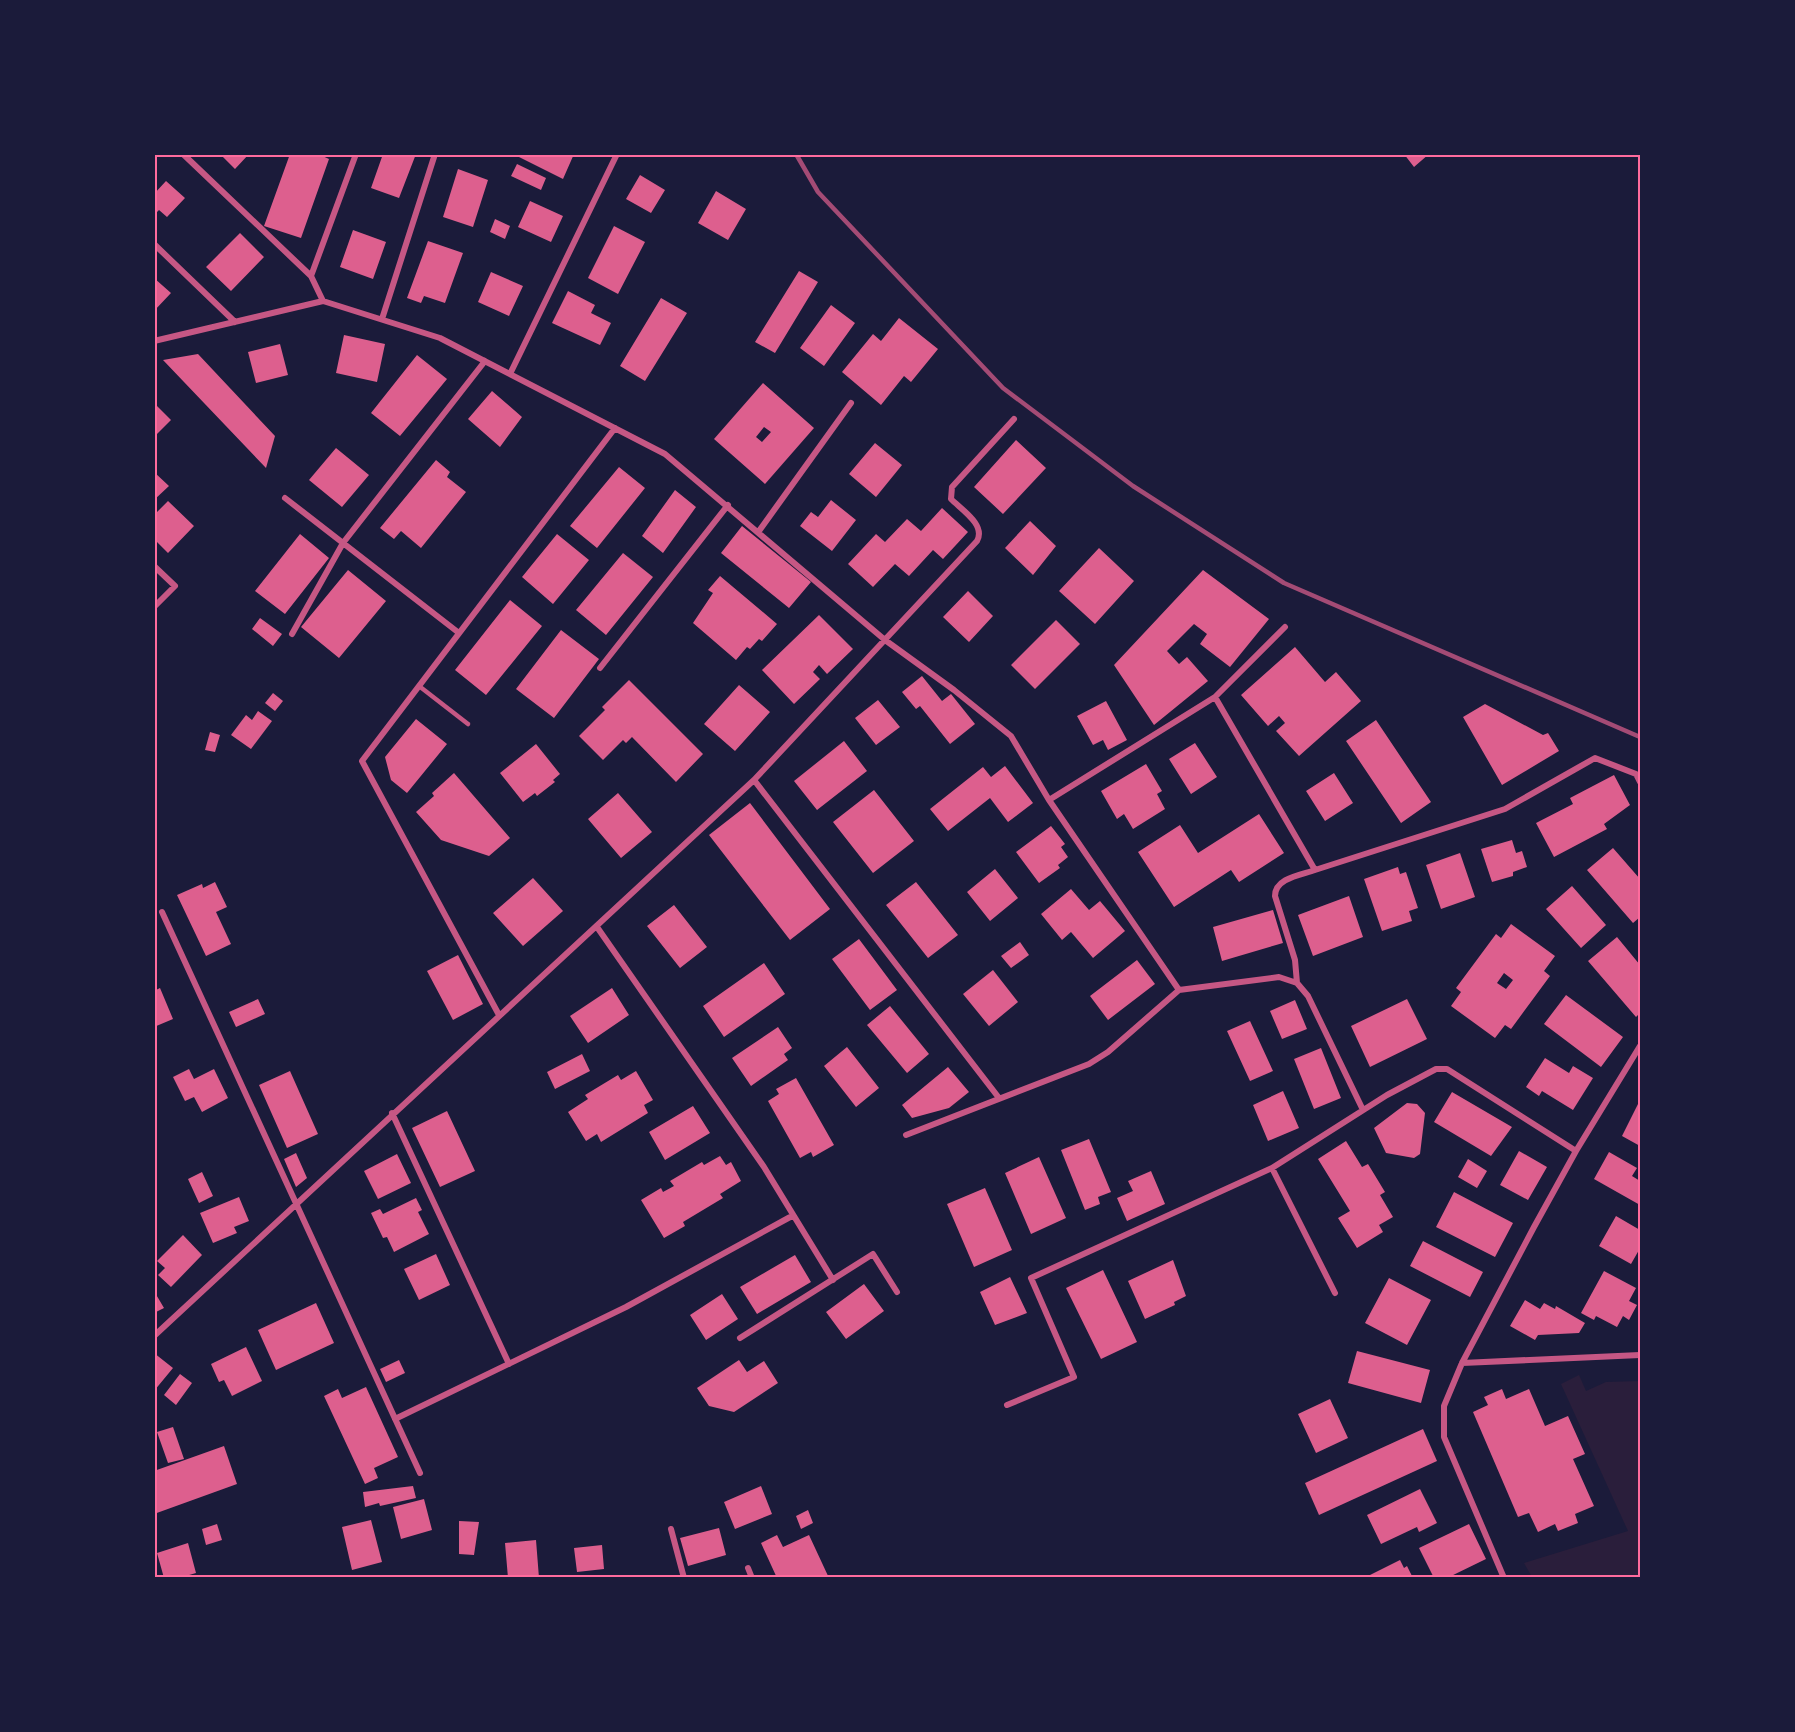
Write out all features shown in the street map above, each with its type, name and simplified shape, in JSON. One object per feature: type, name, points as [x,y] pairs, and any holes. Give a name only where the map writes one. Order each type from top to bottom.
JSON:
[{"type":"street","points":[[183,154],[310,276],[323,301]]},
{"type":"street","points":[[310,276],[356,154]]},
{"type":"street","points":[[382,319],[435,154]]},
{"type":"street","points":[[510,374],[617,154]]},
{"type":"street","points":[[154,244],[235,322]]},
{"type":"street","points":[[154,341],[323,301],[440,338],[665,454],[759,531],[885,640],[999,724],[1022,751],[1049,800],[1179,990]]},
{"type":"street","points":[[292,634],[343,543],[485,361]]},
{"type":"street","points":[[759,531],[851,403]]},
{"type":"street","points":[[154,1336],[754,780],[976,541],[980,531],[977,524],[951,499],[950,493],[952,487],[1014,419]]},
{"type":"street","points":[[500,1015],[362,761],[615,428]]},
{"type":"street","points":[[285,498],[459,633]]},
{"type":"street","points":[[600,668],[728,505]]},
{"type":"street","points":[[154,566],[175,586],[154,607]]},
{"type":"street","points":[[1049,800],[1215,697],[1285,627]]},
{"type":"street","points":[[1215,697],[1315,870]]},
{"type":"street","points":[[1297,983],[1295,960],[1275,892],[1281,882],[1505,809],[1595,758],[1636,774],[1641,782]]},
{"type":"street","points":[[754,780],[999,1098]]},
{"type":"street","points":[[162,912],[420,1473]]},
{"type":"street","points":[[597,927],[764,1167],[832,1280]]},
{"type":"street","points":[[906,1135],[1089,1064],[1179,990],[1279,977],[1297,983],[1308,996],[1363,1110]]},
{"type":"street","points":[[1504,1578],[1444,1437],[1444,1406],[1462,1363],[1576,1151],[1641,1046]]},
{"type":"street","points":[[1007,1405],[1074,1377],[1031,1278],[1272,1168],[1363,1110],[1443,1067],[1576,1151]]},
{"type":"street","points":[[392,1113],[509,1364]]},
{"type":"street","points":[[1272,1168],[1335,1293]]},
{"type":"street","points":[[395,1419],[626,1307],[792,1216]]},
{"type":"street","points":[[740,1338],[873,1254],[897,1292]]},
{"type":"street","points":[[1462,1363],[1641,1355]]},
{"type":"street","points":[[671,1529],[684,1578]]},
{"type":"street","points":[[748,1568],[752,1578]]},
{"type":"lane","points":[[419,686],[468,724]]},
{"type":"shaded area","points":[[1579,1375],[1586,1391],[1606,1382],[1640,1381],[1640,1577],[1532,1577],[1524,1563],[1628,1531],[1561,1384]]},
{"type":"building","points":[[220,154],[249,154],[235,169]]},
{"type":"building","points":[[290,154],[318,154],[329,159],[301,238],[264,226]]},
{"type":"building","points":[[383,154],[416,154],[399,198],[371,188]]},
{"type":"building","points":[[513,154],[574,154],[563,179]]},
{"type":"building","points":[[1404,154],[1429,154],[1414,167]]},
{"type":"building","points":[[517,164],[546,178],[541,190],[511,176]]},
{"type":"building","points":[[458,169],[488,180],[473,227],[443,217]]},
{"type":"building","points":[[640,175],[665,190],[651,213],[626,199]]},
{"type":"building","points":[[166,181],[185,198],[167,217],[159,210],[154,215],[154,194]]},
{"type":"building","points":[[716,191],[746,209],[728,240],[698,223]]},
{"type":"building","points":[[530,201],[563,216],[551,242],[518,227]]},
{"type":"building","points":[[495,219],[510,226],[505,239],[490,232]]},
{"type":"building","points":[[614,226],[645,242],[618,294],[588,278]]},
{"type":"building","points":[[353,230],[386,242],[373,279],[340,267]]},
{"type":"building","points":[[240,233],[264,257],[231,291],[206,267]]},
{"type":"building","points":[[428,241],[463,253],[445,303],[424,296],[421,303],[407,298]]},
{"type":"building","points":[[799,271],[818,282],[775,353],[755,342]]},
{"type":"building","points":[[491,272],[523,286],[509,316],[478,302]]},
{"type":"building","points":[[154,278],[171,293],[154,311]]},
{"type":"building","points":[[568,291],[595,305],[591,313],[611,323],[600,345],[552,323]]},
{"type":"building","points":[[661,298],[687,313],[645,381],[620,366]]},
{"type":"building","points":[[831,305],[855,323],[824,366],[800,348]]},
{"type":"building","points":[[899,318],[938,349],[911,382],[904,376],[881,405],[842,372],[873,334],[881,341]]},
{"type":"building","points":[[344,335],[385,344],[377,382],[336,373]]},
{"type":"building","points":[[280,344],[288,375],[256,383],[248,352]]},
{"type":"building","points":[[198,354],[275,436],[266,468],[163,360]]},
{"type":"building","points":[[417,355],[447,379],[400,436],[371,413]]},
{"type":"building","points":[[763,383],[814,428],[765,484],[714,439]],"holes":[[[764,427],[771,432],[762,442],[756,437]]]},
{"type":"building","points":[[492,391],[522,417],[500,447],[468,419]]},
{"type":"building","points":[[154,403],[171,420],[154,437]]},
{"type":"building","points":[[1016,440],[1046,468],[1003,514],[974,487]]},
{"type":"building","points":[[875,443],[902,465],[876,497],[849,474]]},
{"type":"building","points":[[336,448],[369,475],[342,507],[309,480]]},
{"type":"building","points":[[436,460],[450,472],[447,477],[466,492],[421,548],[401,531],[394,539],[380,528]]},
{"type":"building","points":[[619,467],[645,488],[597,548],[570,526]]},
{"type":"building","points":[[154,472],[169,486],[154,500]]},
{"type":"building","points":[[675,490],[696,507],[663,553],[642,536]]},
{"type":"building","points":[[831,500],[856,520],[832,551],[800,526],[811,512],[818,517]]},
{"type":"building","points":[[168,501],[194,526],[168,553],[157,542],[154,545],[154,515]]},
{"type":"building","points":[[942,508],[968,532],[943,559],[933,550],[909,576],[895,564],[873,587],[848,564],[876,534],[885,542],[907,519],[921,531]]},
{"type":"building","points":[[1030,521],[1056,546],[1033,575],[1005,548]]},
{"type":"building","points":[[742,526],[811,582],[789,608],[721,553]]},
{"type":"building","points":[[300,534],[329,558],[285,614],[255,591]]},
{"type":"building","points":[[557,534],[589,560],[553,604],[522,577]]},
{"type":"building","points":[[1099,548],[1134,581],[1095,624],[1059,591]]},
{"type":"building","points":[[623,553],[653,577],[606,635],[576,610]]},
{"type":"building","points":[[348,570],[386,601],[339,658],[301,627]]},
{"type":"building","points":[[1203,570],[1269,619],[1230,667],[1200,644],[1207,634],[1194,624],[1167,651],[1179,664],[1187,657],[1208,681],[1154,725],[1114,665]]},
{"type":"building","points":[[720,576],[777,624],[762,641],[759,639],[750,649],[747,647],[736,660],[693,623],[713,593],[708,590]]},
{"type":"building","points":[[968,591],[993,616],[969,642],[943,617]]},
{"type":"building","points":[[510,600],[542,626],[486,695],[455,670]]},
{"type":"building","points":[[819,615],[853,649],[827,674],[819,665],[813,672],[820,679],[794,704],[762,670]]},
{"type":"building","points":[[260,618],[282,634],[273,646],[252,629]]},
{"type":"building","points":[[1056,620],[1080,644],[1035,689],[1011,665]]},
{"type":"building","points":[[561,630],[599,659],[554,718],[516,689]]},
{"type":"building","points":[[1295,647],[1325,682],[1336,672],[1361,701],[1299,756],[1276,731],[1285,723],[1279,716],[1268,726],[1241,695]]},
{"type":"building","points":[[922,676],[942,701],[951,694],[975,724],[950,744],[920,706],[916,709],[902,692]]},
{"type":"building","points":[[629,680],[703,754],[676,782],[632,737],[626,743],[623,740],[603,760],[579,736],[605,710],[602,707]]},
{"type":"building","points":[[739,685],[770,712],[735,751],[704,724]]},
{"type":"building","points":[[273,693],[283,701],[275,711],[265,703]]},
{"type":"building","points":[[878,700],[900,727],[876,745],[855,718]]},
{"type":"building","points":[[1106,701],[1127,740],[1108,750],[1103,740],[1093,745],[1077,716]]},
{"type":"building","points":[[1485,704],[1543,735],[1548,733],[1559,751],[1502,785],[1463,717]]},
{"type":"building","points":[[258,711],[272,721],[251,749],[231,735],[246,715],[252,720]]},
{"type":"building","points":[[416,719],[447,744],[407,793],[391,780],[385,757]]},
{"type":"building","points":[[1376,720],[1431,802],[1401,823],[1346,741]]},
{"type":"building","points":[[210,732],[220,735],[215,752],[205,750]]},
{"type":"building","points":[[844,741],[867,771],[817,810],[794,781]]},
{"type":"building","points":[[1195,743],[1217,777],[1191,794],[1169,759]]},
{"type":"building","points":[[536,744],[560,774],[553,780],[555,782],[537,796],[535,793],[523,802],[500,773]]},
{"type":"building","points":[[1146,764],[1162,791],[1157,794],[1165,809],[1133,829],[1124,814],[1117,819],[1101,791]]},
{"type":"building","points":[[1005,766],[1033,803],[1008,822],[990,798],[948,831],[930,809],[983,767],[991,777]]},
{"type":"building","points":[[454,773],[510,838],[489,856],[441,840],[416,812]]},
{"type":"building","points":[[1334,773],[1353,803],[1325,821],[1306,791]]},
{"type":"building","points":[[1614,775],[1630,805],[1604,824],[1607,829],[1554,857],[1536,823],[1573,804],[1570,798]]},
{"type":"building","points":[[874,790],[914,841],[873,873],[833,822]]},
{"type":"building","points":[[618,793],[652,832],[621,858],[588,819]]},
{"type":"building","points":[[750,803],[830,909],[790,940],[709,835]]},
{"type":"building","points":[[1259,814],[1284,853],[1239,882],[1231,870],[1174,907],[1138,852],[1180,825],[1198,853]]},
{"type":"building","points":[[1051,826],[1065,844],[1061,847],[1068,857],[1058,865],[1060,868],[1039,883],[1016,852]]},
{"type":"building","points":[[1512,840],[1516,853],[1522,851],[1527,867],[1513,872],[1513,876],[1492,882],[1481,849]]},
{"type":"building","points":[[1613,848],[1640,879],[1640,917],[1633,923],[1587,870]]},
{"type":"building","points":[[1460,853],[1475,897],[1441,909],[1426,865]]},
{"type":"building","points":[[1398,867],[1400,874],[1406,872],[1418,908],[1409,911],[1412,921],[1382,931],[1364,879]]},
{"type":"building","points":[[995,869],[1018,898],[990,921],[967,892]]},
{"type":"building","points":[[533,878],[563,911],[523,946],[493,913]]},
{"type":"building","points":[[215,882],[227,907],[216,912],[231,944],[206,956],[177,895],[202,884],[203,888]]},
{"type":"building","points":[[916,882],[958,935],[928,958],[886,905]]},
{"type":"building","points":[[1572,886],[1606,925],[1581,948],[1546,909]]},
{"type":"building","points":[[1071,889],[1089,910],[1100,901],[1125,931],[1093,958],[1071,932],[1062,940],[1041,914]]},
{"type":"building","points":[[1349,896],[1363,937],[1313,956],[1298,915]]},
{"type":"building","points":[[674,905],[707,947],[680,968],[647,926]]},
{"type":"building","points":[[1273,910],[1283,943],[1222,961],[1213,927]]},
{"type":"building","points":[[1511,924],[1555,956],[1544,971],[1550,976],[1511,1029],[1505,1025],[1495,1038],[1451,1006],[1461,992],[1456,988],[1496,934],[1501,938]],"holes":[[[1504,973],[1513,980],[1506,989],[1497,983]]]},
{"type":"building","points":[[1617,937],[1640,965],[1640,1013],[1636,1017],[1588,961]]},
{"type":"building","points":[[859,939],[897,990],[870,1010],[832,959]]},
{"type":"building","points":[[1020,942],[1029,955],[1011,968],[1001,956]]},
{"type":"building","points":[[458,955],[483,1004],[453,1020],[427,971]]},
{"type":"building","points":[[1137,960],[1155,984],[1108,1020],[1090,996]]},
{"type":"building","points":[[764,963],[785,994],[724,1037],[703,1006]]},
{"type":"building","points":[[993,970],[1018,1002],[989,1026],[963,994]]},
{"type":"building","points":[[160,988],[173,1019],[154,1027],[154,991]]},
{"type":"building","points":[[612,988],[629,1015],[588,1043],[570,1016]]},
{"type":"building","points":[[1566,995],[1623,1037],[1601,1067],[1544,1024]]},
{"type":"building","points":[[258,999],[265,1014],[236,1027],[229,1012]]},
{"type":"building","points":[[1407,999],[1427,1039],[1370,1067],[1351,1026]]},
{"type":"building","points":[[1295,1000],[1307,1029],[1282,1039],[1270,1011]]},
{"type":"building","points":[[890,1006],[929,1054],[907,1073],[867,1025]]},
{"type":"building","points":[[1250,1021],[1273,1071],[1250,1081],[1227,1031]]},
{"type":"building","points":[[778,1027],[792,1048],[784,1054],[788,1060],[751,1086],[732,1058]]},
{"type":"building","points":[[847,1047],[879,1088],[856,1107],[824,1066]]},
{"type":"building","points":[[1321,1048],[1341,1098],[1314,1109],[1294,1059]]},
{"type":"building","points":[[582,1054],[590,1071],[555,1089],[547,1072]]},
{"type":"building","points":[[1545,1058],[1569,1073],[1573,1066],[1593,1078],[1573,1110],[1542,1091],[1539,1096],[1526,1087]]},
{"type":"building","points":[[948,1067],[969,1092],[949,1108],[912,1118],[902,1105]]},
{"type":"building","points":[[189,1069],[194,1079],[214,1069],[228,1098],[202,1112],[194,1097],[185,1101],[173,1077]]},
{"type":"building","points":[[290,1071],[318,1134],[287,1148],[259,1085]]},
{"type":"building","points":[[636,1071],[653,1100],[644,1105],[648,1113],[601,1142],[597,1134],[586,1141],[568,1112],[588,1099],[585,1095],[618,1075],[621,1080]]},
{"type":"building","points":[[796,1078],[834,1145],[813,1157],[811,1152],[800,1158],[768,1101],[779,1094],[776,1089]]},
{"type":"building","points":[[1283,1091],[1299,1128],[1268,1141],[1253,1105]]},
{"type":"building","points":[[1452,1092],[1512,1127],[1491,1156],[1434,1122]]},
{"type":"building","points":[[1407,1103],[1417,1104],[1425,1113],[1420,1154],[1414,1158],[1386,1153],[1374,1128]]},
{"type":"building","points":[[1638,1104],[1640,1105],[1640,1146],[1622,1136]]},
{"type":"building","points":[[693,1106],[710,1133],[665,1160],[649,1132]]},
{"type":"building","points":[[447,1111],[475,1171],[440,1187],[412,1128]]},
{"type":"building","points":[[1089,1139],[1111,1192],[1098,1197],[1100,1204],[1085,1210],[1061,1150]]},
{"type":"building","points":[[1346,1141],[1362,1167],[1368,1164],[1385,1192],[1380,1195],[1393,1217],[1379,1225],[1383,1232],[1357,1248],[1338,1218],[1350,1211],[1318,1159]]},
{"type":"building","points":[[1519,1151],[1547,1167],[1528,1200],[1500,1185]]},
{"type":"building","points":[[1609,1152],[1637,1168],[1632,1176],[1640,1181],[1640,1205],[1594,1179]]},
{"type":"building","points":[[296,1153],[307,1178],[296,1187],[284,1159]]},
{"type":"building","points":[[397,1154],[411,1183],[378,1199],[364,1171]]},
{"type":"building","points":[[720,1156],[726,1165],[731,1162],[741,1181],[720,1194],[723,1198],[683,1222],[685,1226],[664,1238],[641,1200],[661,1188],[663,1192],[674,1186],[670,1181],[702,1162],[704,1165]]},
{"type":"building","points":[[1039,1157],[1066,1218],[1031,1234],[1005,1173]]},
{"type":"building","points":[[1468,1159],[1487,1171],[1477,1188],[1458,1177]]},
{"type":"building","points":[[1151,1171],[1165,1204],[1127,1221],[1117,1198],[1133,1191],[1128,1181]]},
{"type":"building","points":[[202,1172],[213,1196],[199,1203],[188,1179]]},
{"type":"building","points":[[985,1188],[1012,1250],[974,1267],[947,1204]]},
{"type":"building","points":[[1454,1192],[1513,1223],[1495,1257],[1436,1227]]},
{"type":"building","points":[[239,1197],[249,1221],[234,1227],[237,1233],[213,1243],[200,1213]]},
{"type":"building","points":[[416,1198],[422,1210],[418,1212],[429,1234],[394,1252],[387,1237],[383,1238],[371,1213],[380,1209],[383,1214]]},
{"type":"building","points":[[1616,1216],[1640,1230],[1640,1251],[1631,1264],[1599,1246]]},
{"type":"building","points":[[183,1235],[202,1255],[171,1287],[158,1275],[165,1268],[157,1261]]},
{"type":"building","points":[[1423,1241],[1483,1272],[1470,1297],[1410,1266]]},
{"type":"building","points":[[436,1254],[450,1285],[419,1300],[404,1269]]},
{"type":"building","points":[[795,1255],[811,1282],[757,1314],[740,1287]]},
{"type":"building","points":[[1173,1260],[1186,1296],[1174,1302],[1175,1305],[1145,1319],[1128,1281]]},
{"type":"building","points":[[1103,1270],[1137,1342],[1101,1359],[1066,1288]]},
{"type":"building","points":[[1604,1271],[1636,1288],[1629,1301],[1637,1305],[1629,1320],[1623,1316],[1617,1327],[1596,1316],[1594,1320],[1581,1313]]},
{"type":"building","points":[[1010,1277],[1027,1313],[995,1325],[980,1292]]},
{"type":"building","points":[[1389,1278],[1431,1300],[1407,1345],[1365,1323]]},
{"type":"building","points":[[864,1284],[884,1311],[846,1339],[826,1312]]},
{"type":"building","points":[[154,1291],[164,1308],[154,1313]]},
{"type":"building","points":[[722,1294],[738,1319],[706,1340],[690,1315]]},
{"type":"building","points":[[1525,1300],[1540,1309],[1544,1303],[1555,1309],[1556,1306],[1585,1323],[1579,1333],[1538,1335],[1535,1340],[1510,1326]]},
{"type":"building","points":[[316,1303],[334,1343],[276,1370],[258,1330]]},
{"type":"building","points":[[246,1347],[262,1381],[232,1396],[224,1380],[219,1382],[211,1364]]},
{"type":"building","points":[[1357,1351],[1430,1370],[1421,1403],[1348,1383]]},
{"type":"building","points":[[154,1353],[173,1368],[154,1391]]},
{"type":"building","points":[[399,1360],[405,1373],[386,1382],[380,1369]]},
{"type":"building","points":[[739,1360],[747,1372],[764,1361],[778,1383],[734,1412],[709,1406],[697,1388]]},
{"type":"building","points":[[180,1374],[192,1383],[176,1405],[164,1395]]},
{"type":"building","points":[[366,1387],[398,1457],[374,1468],[378,1478],[365,1484],[324,1396],[338,1389],[342,1398]]},
{"type":"building","points":[[1502,1389],[1506,1399],[1529,1389],[1545,1426],[1568,1416],[1585,1454],[1573,1459],[1594,1506],[1575,1514],[1578,1523],[1558,1531],[1555,1524],[1538,1532],[1529,1513],[1518,1517],[1473,1412],[1488,1405],[1484,1397]]},
{"type":"building","points":[[1330,1399],[1348,1438],[1316,1453],[1298,1414]]},
{"type":"building","points":[[173,1427],[184,1459],[168,1463],[157,1432]]},
{"type":"building","points":[[1423,1429],[1437,1461],[1319,1515],[1305,1483]]},
{"type":"building","points":[[224,1446],[237,1484],[154,1514],[154,1471]]},
{"type":"building","points":[[413,1486],[416,1498],[365,1507],[363,1492]]},
{"type":"building","points":[[761,1486],[772,1514],[735,1529],[724,1502]]},
{"type":"building","points":[[1420,1489],[1437,1523],[1419,1532],[1417,1527],[1381,1544],[1367,1515]]},
{"type":"building","points":[[424,1499],[432,1530],[401,1539],[393,1507]]},
{"type":"building","points":[[808,1510],[813,1523],[801,1529],[796,1516]]},
{"type":"building","points":[[371,1520],[382,1562],[352,1570],[342,1527]]},
{"type":"building","points":[[459,1521],[479,1522],[474,1555],[459,1554]]},
{"type":"building","points":[[217,1524],[222,1540],[206,1545],[202,1529]]},
{"type":"building","points":[[1469,1524],[1486,1559],[1447,1578],[1434,1578],[1419,1548]]},
{"type":"building","points":[[719,1528],[726,1555],[688,1566],[680,1538]]},
{"type":"building","points":[[777,1535],[783,1547],[809,1535],[829,1578],[777,1578],[761,1543]]},
{"type":"building","points":[[536,1540],[539,1578],[508,1578],[505,1543]]},
{"type":"building","points":[[188,1543],[196,1573],[179,1578],[164,1578],[157,1553]]},
{"type":"building","points":[[602,1545],[604,1569],[577,1572],[574,1548]]},
{"type":"building","points":[[1400,1560],[1404,1568],[1407,1566],[1413,1578],[1364,1578]]},
{"type":"railway","points":[[796,154],[818,192],[1003,388],[1133,486],[1284,583],[1640,737]]}]
